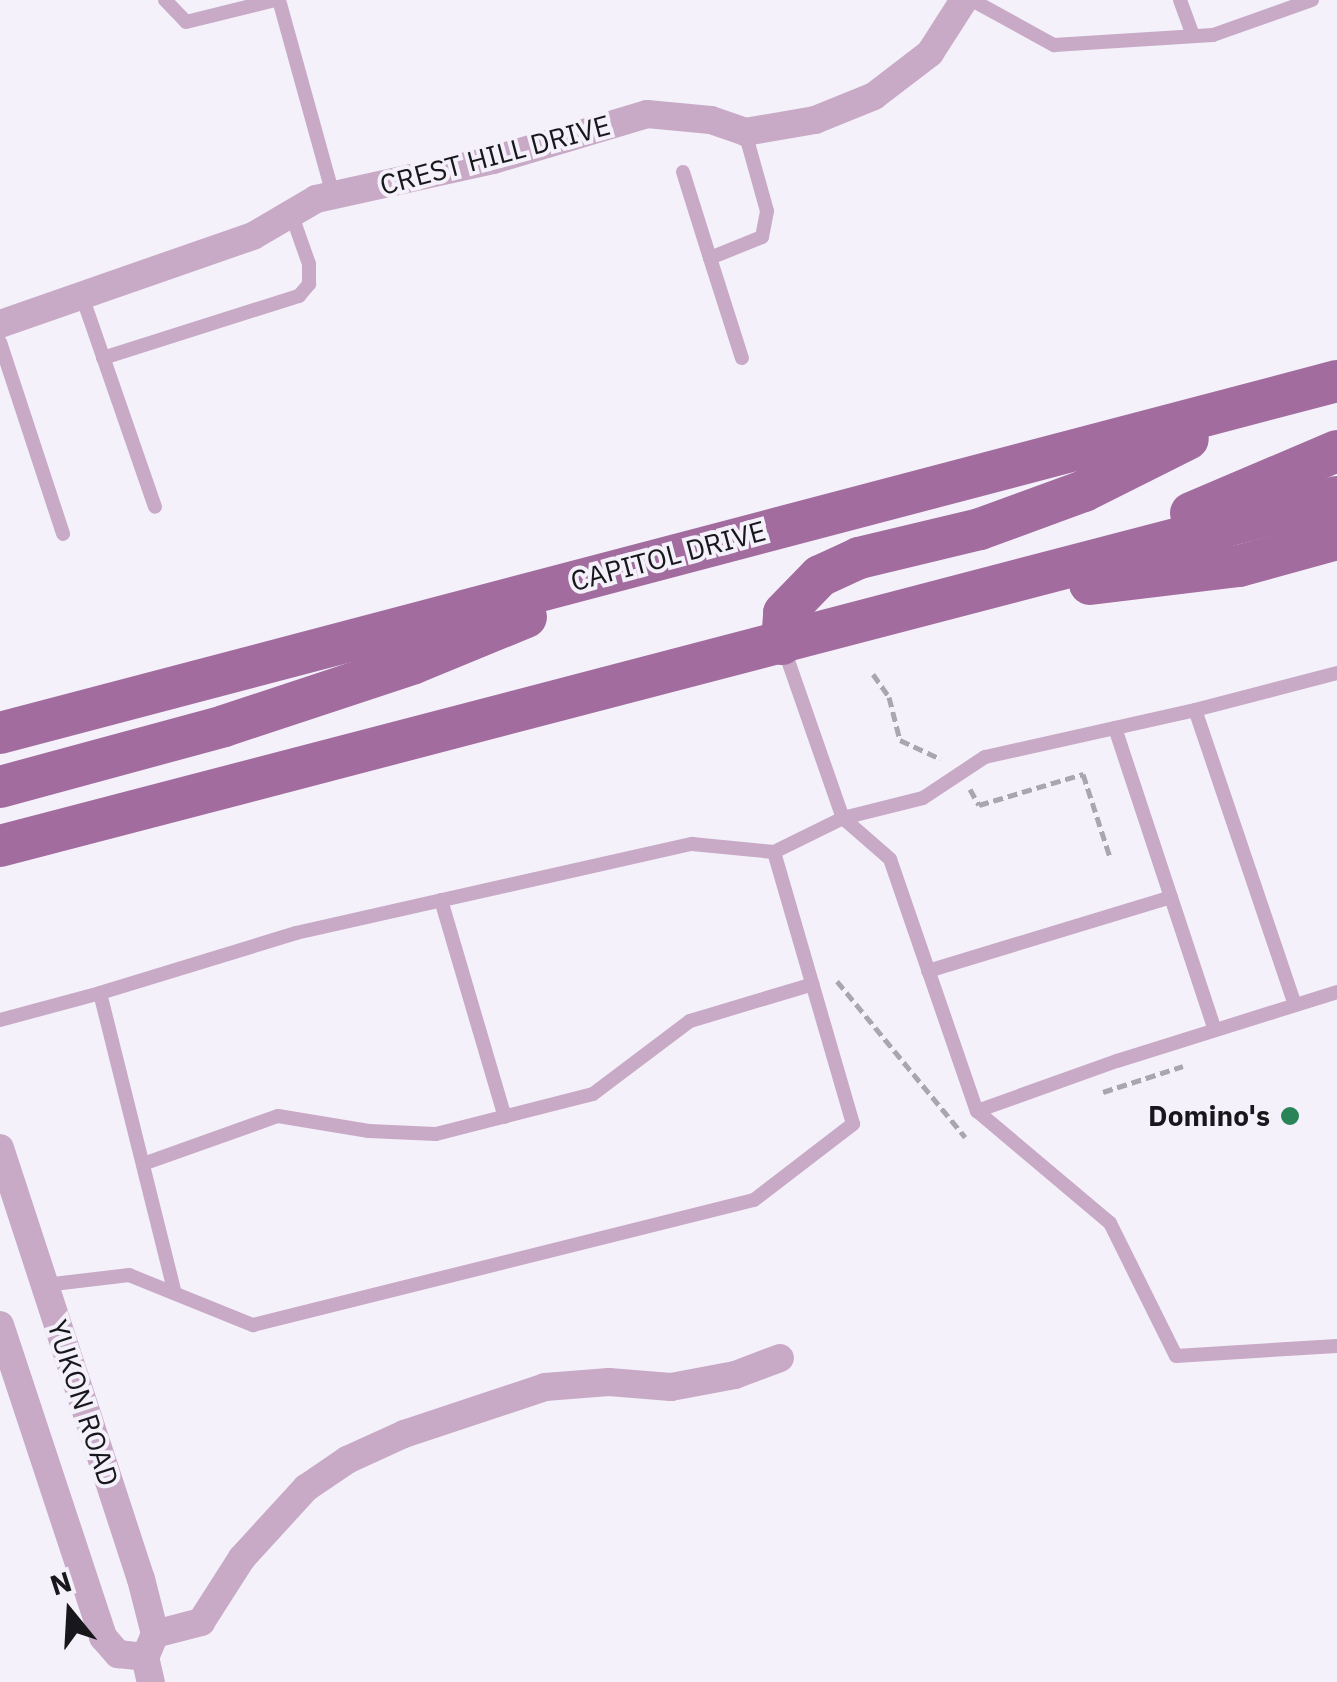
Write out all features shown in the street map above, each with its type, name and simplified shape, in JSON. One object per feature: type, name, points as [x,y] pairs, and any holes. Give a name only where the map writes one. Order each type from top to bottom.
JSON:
[{"type":"main road","name":"CAPITOL DRIVE","points":[[0,733],[1337,381]]},
{"type":"main road","points":[[782,644],[784,614],[820,576],[859,558],[980,529],[1084,491],[1264,400]]},
{"type":"main road","points":[[1067,568],[1337,451]]},
{"type":"main road","points":[[0,846],[1337,497]]},
{"type":"main road","points":[[950,600],[1239,566],[1337,539]]},
{"type":"main road","points":[[0,786],[224,726],[414,663],[688,551]]},
{"type":"street","name":"CREST HILL DRIVE","points":[[0,324],[253,236],[316,199],[492,160],[646,114],[711,120],[745,132],[814,120],[874,96],[930,52],[968,0]]},
{"type":"street","name":"YUKON ROAD","points":[[0,1148],[45,1285],[150,1657],[118,1654],[103,1637],[0,1325]]},
{"type":"street","points":[[150,1657],[201,1622],[242,1558],[306,1488],[348,1460],[404,1434],[544,1387],[609,1382],[671,1387],[735,1375],[780,1358]]},
{"type":"lane","points":[[164,0],[186,22],[276,0],[333,195]]},
{"type":"lane","points":[[968,0],[1054,45],[1213,35],[1312,0]]},
{"type":"lane","points":[[1180,0],[1193,36]]},
{"type":"lane","points":[[710,258],[744,248],[762,237],[767,228],[768,212],[745,132]]},
{"type":"lane","points":[[683,172],[742,358]]},
{"type":"lane","points":[[104,358],[299,296],[309,284],[310,264],[291,213]]},
{"type":"lane","points":[[82,296],[156,507]]},
{"type":"lane","points":[[0,342],[4,368],[63,534]]},
{"type":"lane","points":[[782,644],[843,818],[890,859],[977,1111],[1110,1223],[1176,1356],[1337,1346]]},
{"type":"lane","points":[[0,1020],[296,933],[692,844],[774,852],[843,818],[923,798],[985,757],[1195,710],[1337,672]]},
{"type":"lane","points":[[1195,710],[1295,1005]]},
{"type":"lane","points":[[1114,728],[1215,1030]]},
{"type":"lane","points":[[45,1285],[129,1275],[253,1325],[754,1200],[854,1124],[774,852]]},
{"type":"lane","points":[[928,971],[1170,897]]},
{"type":"lane","points":[[441,900],[505,1117]]},
{"type":"lane","points":[[143,1164],[278,1116],[369,1131],[436,1134],[593,1094],[690,1021],[811,979]]},
{"type":"lane","points":[[977,1111],[1337,992]]},
{"type":"lane","points":[[100,993],[175,1294]]},
{"type":"path","points":[[873,674],[889,698],[900,740],[949,762]]},
{"type":"path","points":[[968,786],[979,805],[1083,774],[1110,857]]},
{"type":"path","points":[[811,979],[828,970],[965,1137]]},
{"type":"place","name":"Domino's","points":[[1290,1116]]}]
